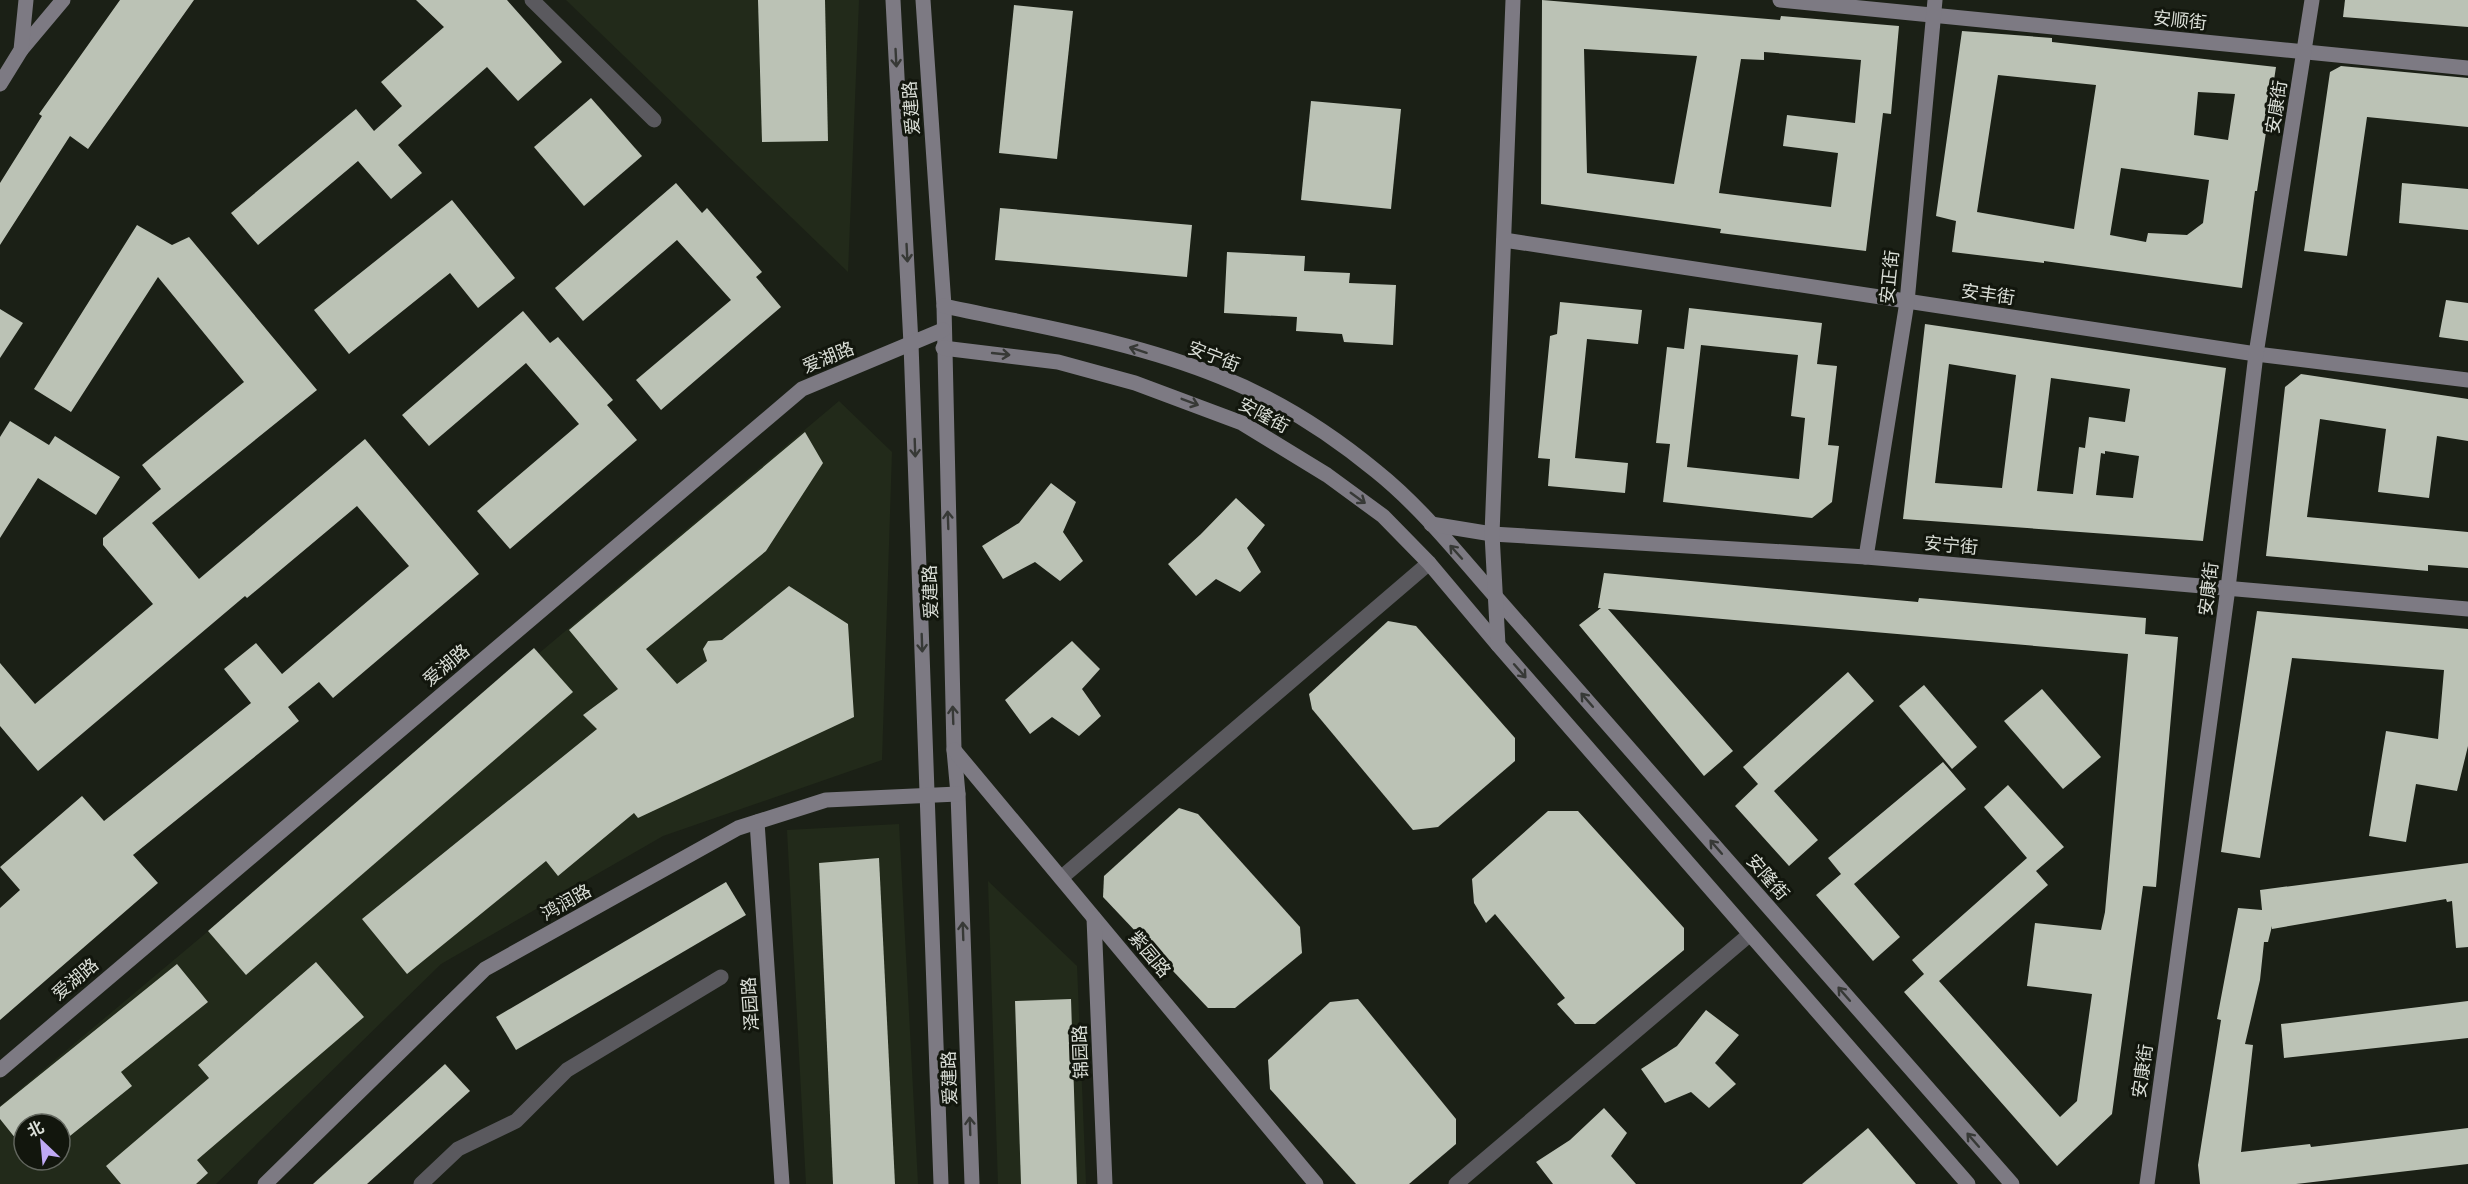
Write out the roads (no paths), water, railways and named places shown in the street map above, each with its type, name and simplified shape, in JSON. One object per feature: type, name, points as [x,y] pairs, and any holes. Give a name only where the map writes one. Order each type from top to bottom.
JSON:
[{"type":"street","points":[[21,50],[26,0]]},
{"type":"street","points":[[0,84],[21,50],[63,0]]},
{"type":"street","points":[[532,0],[654,120]]},
{"type":"street","name":"爱建路","points":[[893,0],[911,344],[941,1184]]},
{"type":"street","name":"爱建路","points":[[923,0],[944,306],[943,348],[954,750],[958,794],[972,1184]]},
{"type":"street","points":[[1498,645],[1492,534],[1513,0]]},
{"type":"street","name":"安顺街","points":[[1780,0],[1934,7],[2305,52],[2468,68]]},
{"type":"street","name":"安康街","points":[[2147,1184],[2228,588],[2256,354],[2312,0]]},
{"type":"street","name":"安正街","points":[[1866,557],[1906,302],[1934,7]]},
{"type":"street","name":"安丰街","points":[[1504,240],[2256,354],[2468,380]]},
{"type":"street","name":"安宁街","points":[[944,306],[1119,344],[1221,377],[1272,401],[1312,425],[1377,471],[1431,525],[1496,596]]},
{"type":"street","name":"爱湖路","points":[[0,1070],[802,389],[943,330]]},
{"type":"street","name":"安隆街","points":[[943,348],[1058,362],[1135,383],[1242,423],[1327,475],[1383,516],[1429,562],[1749,935],[1968,1184]]},
{"type":"street","name":"安宁街","points":[[1431,525],[1492,534],[1866,557],[2468,609]]},
{"type":"street","points":[[1061,878],[1429,562]]},
{"type":"street","name":"安隆街","points":[[1496,596],[2012,1184]]},
{"type":"street","name":"紫园路","points":[[954,750],[1316,1184]]},
{"type":"street","name":"鸿润路","points":[[265,1184],[485,969],[738,828],[826,800],[958,794]]},
{"type":"street","name":"泽园路","points":[[757,822],[782,1184]]},
{"type":"street","name":"锦园路","points":[[1094,918],[1105,1184]]},
{"type":"street","points":[[1456,1184],[1749,935]]},
{"type":"street","points":[[421,1184],[458,1149],[516,1121],[567,1070],[721,977]]}]
